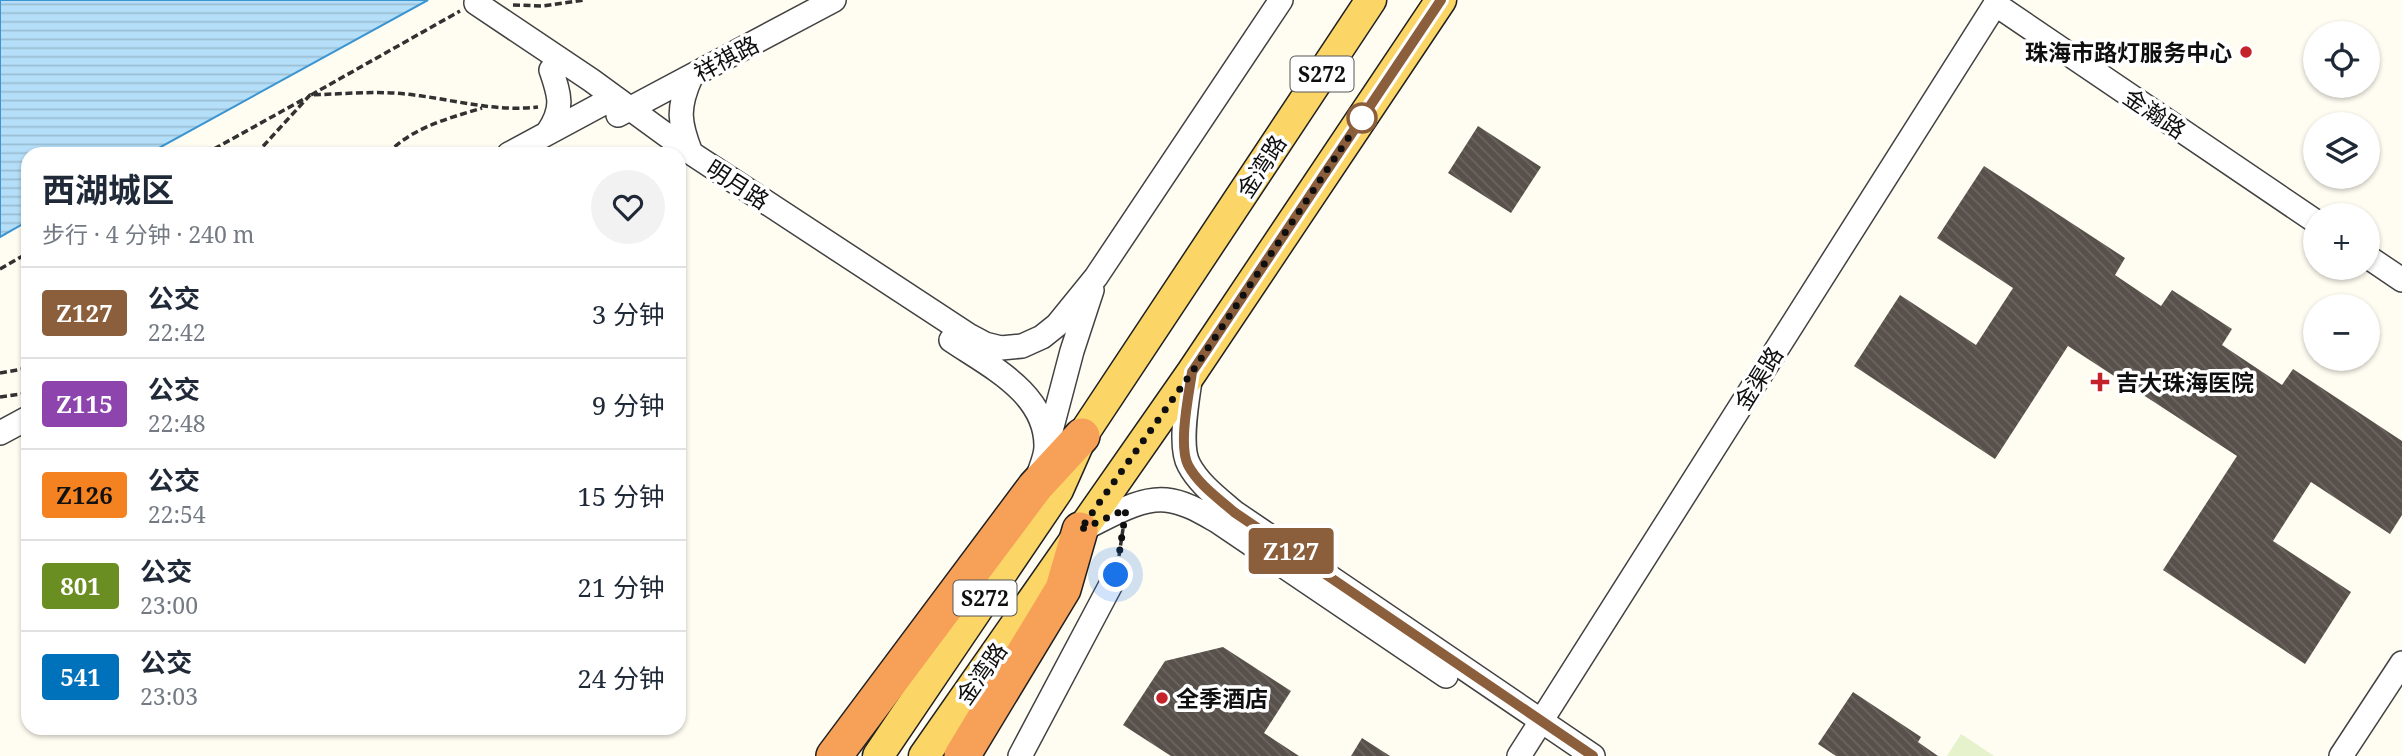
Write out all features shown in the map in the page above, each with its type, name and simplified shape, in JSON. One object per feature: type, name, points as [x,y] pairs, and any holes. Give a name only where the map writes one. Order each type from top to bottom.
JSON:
[{"type":"highway","points":[[834,756],[1035,487],[1083,436]]},
{"type":"highway","points":[[962,756],[1063,589],[1080,530]]},
{"type":"main road","name":"金湾路","points":[[878,756],[1058,491],[1083,436],[1371,0]]},
{"type":"main road","name":"金湾路","points":[[924,756],[1192,372],[1441,0]]},
{"type":"street","name":"祥祺路","points":[[521,147],[548,132],[691,77],[834,0]]},
{"type":"street","points":[[1046,448],[1072,351],[1096,277],[1281,0]]},
{"type":"street","name":"金瀚路","points":[[1997,2],[2303,213]]},
{"type":"street","name":"金渠路","points":[[1519,756],[1997,2]]},
{"type":"street","name":"明月路","points":[[469,6],[551,70],[615,106],[672,147]]},
{"type":"street","name":"明月路","points":[[469,6],[591,80],[615,106]]},
{"type":"street","points":[[548,132],[557,119],[560,104],[551,70]]},
{"type":"street","points":[[682,147],[680,112],[691,77]]},
{"type":"street","name":"明月路","points":[[686,157],[985,344],[1001,348],[1022,346],[1042,337],[1057,325],[1096,277]]},
{"type":"street","name":"明月路","points":[[686,157],[1024,393],[1035,407],[1043,425],[1046,448],[1035,487]]},
{"type":"street","points":[[2380,265],[2402,280]]},
{"type":"street","points":[[1192,372],[1184,428],[1187,463],[1226,516]]},
{"type":"street","points":[[0,433],[21,422]]},
{"type":"street","points":[[1080,530],[1126,509],[1164,500],[1226,516],[1537,728],[1593,756]]},
{"type":"street","points":[[1020,756],[1116,575]]},
{"type":"street","points":[[2341,756],[2402,663]]},
{"type":"street","points":[[1537,728],[1565,756]]},
{"type":"path","points":[[217,147],[469,6],[542,6],[584,0]]},
{"type":"path","points":[[262,147],[310,95],[412,94],[484,107],[523,109],[560,104]]},
{"type":"path","points":[[393,147],[426,126],[484,107]]},
{"type":"path","points":[[0,269],[21,257]]},
{"type":"path","points":[[0,373],[21,369]]},
{"type":"path","points":[[0,397],[21,394]]},
{"type":"path","points":[[1116,575],[1126,509]]},
{"type":"green space","points":[[1961,734],[1994,756],[1947,756]]},
{"type":"water","points":[[0,0],[428,0],[161,147],[21,147],[21,225],[0,237]]},
{"type":"building","points":[[1478,126],[1541,167],[1511,213],[1448,173]]},
{"type":"building","points":[[1984,166],[2125,258],[2115,275],[2161,306],[2172,290],[2232,329],[2222,345],[2282,385],[2293,369],[2402,441],[2402,515],[2390,534],[2311,482],[2273,541],[2351,592],[2305,664],[2163,570],[2237,456],[2068,346],[1995,459],[1854,366],[1900,295],[1976,345],[2013,288],[1937,238]]},
{"type":"building","points":[[1223,647],[1291,691],[1264,733],[1299,756],[1171,756],[1123,725],[1165,661]]},
{"type":"building","points":[[1853,692],[1921,737],[1918,742],[1938,756],[1836,756],[1818,744]]},
{"type":"building","points":[[1362,738],[1390,756],[1351,756]]},
{"type":"bus line","name":"Z127","points":[[1441,0],[1192,372],[1184,428],[1187,463],[1208,490],[1234,512],[1593,756]]},
{"type":"place","name":"珠海市路灯服务中心","points":[[2246,52]]},
{"type":"place","name":"吉大珠海医院","points":[[2100,382]]},
{"type":"place","name":"全季酒店","points":[[1162,698]]},
{"type":"route","points":[[1116,575],[1126,509],[1080,530],[1192,372],[1363,116],[1362,118]]}]
